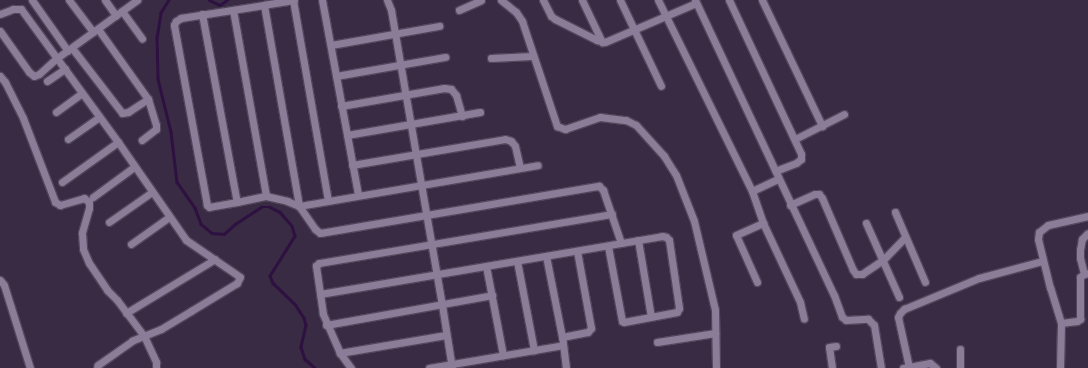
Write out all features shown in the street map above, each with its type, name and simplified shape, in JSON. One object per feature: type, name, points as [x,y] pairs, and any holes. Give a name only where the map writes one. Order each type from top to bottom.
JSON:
[{"type":"street","points":[[32,0],[122,113],[128,112],[148,99]]},
{"type":"street","points":[[69,0],[148,99],[156,129],[142,140]]},
{"type":"street","points":[[105,0],[142,40]]},
{"type":"street","points":[[0,31],[29,72],[34,76],[39,74],[57,58],[137,0]]},
{"type":"street","points":[[328,200],[294,0],[202,14],[181,18],[176,21],[174,25],[207,205],[209,207],[266,196],[287,201],[299,206],[538,165]]},
{"type":"street","points":[[322,0],[358,196]]},
{"type":"street","points":[[387,0],[392,10],[412,124],[451,366]]},
{"type":"street","points":[[459,10],[481,0]]},
{"type":"street","points":[[501,0],[516,12],[522,20],[532,56],[557,126],[566,129],[600,117],[626,120],[636,125],[664,156],[676,175],[694,221],[715,310],[716,368]]},
{"type":"street","points":[[543,0],[551,16],[602,42],[666,17],[696,1],[790,205],[834,295],[842,317],[846,320],[868,318],[874,325],[881,368]]},
{"type":"street","points":[[582,0],[602,42]]},
{"type":"street","points":[[620,0],[661,86]]},
{"type":"street","points":[[658,0],[752,191],[763,223],[793,286],[804,319]]},
{"type":"street","points":[[729,0],[801,154],[801,159],[796,163],[775,171]]},
{"type":"street","points":[[762,0],[822,126]]},
{"type":"street","points":[[264,4],[299,206],[315,230],[320,233],[599,186],[603,190],[621,243]]},
{"type":"street","points":[[0,14],[13,9],[21,9],[118,142],[186,240],[238,274],[240,280],[161,329],[132,341],[98,365],[97,368]]},
{"type":"street","points":[[233,10],[266,196]]},
{"type":"street","points":[[202,14],[237,202]]},
{"type":"street","points":[[331,45],[396,35],[439,26]]},
{"type":"street","points":[[491,58],[532,56]]},
{"type":"street","points":[[336,76],[445,57]]},
{"type":"street","points":[[47,81],[65,69]]},
{"type":"street","points":[[0,76],[5,82],[23,118],[55,202],[60,205],[84,198],[89,202],[89,208],[82,233],[83,249],[89,263],[102,284],[117,300],[144,336],[156,362],[156,368]]},
{"type":"street","points":[[341,106],[444,88],[451,89],[456,95],[462,116]]},
{"type":"street","points":[[56,112],[82,93]]},
{"type":"street","points":[[347,135],[480,112]]},
{"type":"street","points":[[795,139],[844,114]]},
{"type":"street","points":[[68,139],[99,117]]},
{"type":"street","points":[[352,165],[505,139],[511,141],[516,146],[520,167]]},
{"type":"street","points":[[62,182],[118,142]]},
{"type":"street","points":[[93,197],[134,167]]},
{"type":"street","points":[[752,191],[778,179]]},
{"type":"street","points":[[109,222],[152,192]]},
{"type":"street","points":[[790,205],[815,194],[819,194],[856,274],[862,274],[883,260],[905,237]]},
{"type":"street","points":[[894,212],[925,282]]},
{"type":"street","points":[[351,368],[340,353],[326,325],[316,269],[319,264],[612,214]]},
{"type":"street","points":[[1060,368],[1061,323],[1042,261],[1038,239],[1039,232],[1043,228],[1088,216]]},
{"type":"street","points":[[131,244],[169,217]]},
{"type":"street","points":[[756,282],[736,235],[763,223]]},
{"type":"street","points":[[866,223],[899,297]]},
{"type":"street","points":[[1061,323],[1077,321],[1080,318],[1079,281],[1080,277],[1086,274],[1080,258],[1080,250],[1082,239],[1088,233]]},
{"type":"street","points":[[320,294],[662,236],[669,240],[679,308],[677,312],[624,322],[620,319],[608,246]]},
{"type":"street","points":[[638,240],[651,317]]},
{"type":"street","points":[[562,337],[588,332],[591,328],[577,251]]},
{"type":"street","points":[[546,256],[562,337],[566,368]]},
{"type":"street","points":[[126,313],[215,259]]},
{"type":"street","points":[[517,261],[534,350]]},
{"type":"street","points":[[936,368],[930,363],[906,367],[898,317],[900,313],[904,309],[979,278],[1042,261]]},
{"type":"street","points":[[486,266],[503,355]]},
{"type":"street","points":[[0,280],[4,285],[30,368]]},
{"type":"street","points":[[326,325],[492,295]]},
{"type":"street","points":[[657,342],[715,333]]},
{"type":"street","points":[[340,353],[446,334]]},
{"type":"street","points":[[429,368],[451,366],[503,355],[563,345]]},
{"type":"street","points":[[832,368],[829,348],[836,346]]},
{"type":"street","points":[[960,349],[960,368]]},
{"type":"waterway","points":[[169,0],[161,13],[157,37],[158,79],[171,132],[177,182],[195,208],[201,224],[212,233],[224,234],[235,224],[261,207],[270,207],[280,212],[292,226],[295,236],[270,276],[273,283],[295,304],[304,318],[306,325],[301,347],[305,359],[315,368]]},
{"type":"waterway","points":[[209,0],[220,5],[227,0]]}]
